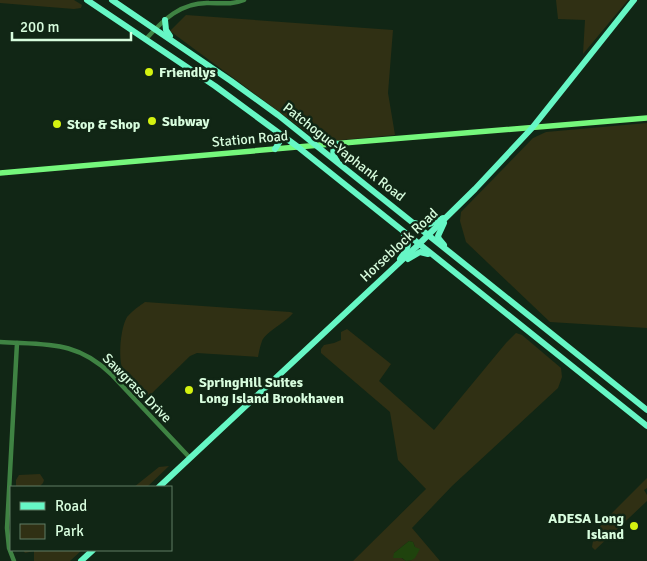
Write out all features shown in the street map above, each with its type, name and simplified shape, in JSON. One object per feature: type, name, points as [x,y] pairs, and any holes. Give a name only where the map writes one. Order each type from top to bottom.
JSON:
[{"type":"main road","points":[[87,0],[263,121],[280,139],[280,143],[275,149]]},
{"type":"main road","name":"Patchogue-Yaphank Road","points":[[112,0],[262,104],[647,410]]},
{"type":"main road","name":"Horseblock Road","points":[[160,486],[419,244],[482,182],[532,128],[634,0]]},
{"type":"main road","points":[[165,20],[167,32],[184,49]]},
{"type":"main road","name":"Station Road","points":[[0,173],[647,118]]},
{"type":"main road","name":"Patchogue-Yaphank Road","points":[[263,121],[647,426]]},
{"type":"main road","points":[[337,144],[333,149],[333,154],[339,164]]},
{"type":"main road","points":[[408,219],[424,226],[448,216]]},
{"type":"main road","points":[[448,216],[439,231],[438,238],[453,255]]},
{"type":"main road","points":[[393,223],[407,239],[408,243],[408,247],[393,268]]},
{"type":"main road","points":[[393,268],[418,252],[432,255]]},
{"type":"main road","points":[[581,374],[590,364]]},
{"type":"main road","points":[[81,561],[92,551]]},
{"type":"street","points":[[146,39],[165,20],[182,8],[193,4],[232,3],[244,0]]},
{"type":"street","name":"Sawgrass Drive","points":[[0,342],[68,347],[90,357],[108,371],[190,458]]},
{"type":"street","points":[[10,551],[7,528],[17,343]]},
{"type":"green space","points":[[0,0],[74,0],[82,5],[81,8],[74,9],[0,3]]},
{"type":"green space","points":[[556,0],[628,0],[583,54],[585,20],[558,19]]},
{"type":"green space","points":[[186,15],[393,30],[388,93],[395,135],[320,142],[170,31]]},
{"type":"green space","points":[[647,123],[647,328],[550,322],[466,242],[460,221],[461,212],[533,138],[546,132]]},
{"type":"green space","points":[[145,302],[293,313],[264,338],[258,357],[197,353],[190,356],[148,397],[125,375],[120,355],[120,346],[127,317]]},
{"type":"green space","points":[[347,329],[391,364],[379,381],[434,430],[516,333],[522,335],[561,368],[562,377],[558,388],[452,486],[412,528],[440,561],[406,561],[353,561],[426,489],[398,460],[390,412],[321,353],[324,345],[341,340],[341,332]],"holes":[[[409,541],[413,542],[415,547],[412,560],[406,561],[394,553]]]},
{"type":"green space","points":[[169,466],[148,486],[135,486],[159,467]]},
{"type":"green space","points":[[40,474],[44,480],[40,486],[16,486],[16,480],[19,475]]},
{"type":"green space","points":[[647,478],[647,488],[644,490],[647,495],[647,501],[595,550],[592,547],[594,535],[604,521]]},
{"type":"green space","points":[[34,551],[81,551],[70,561],[34,561]]},
{"type":"shaded area","points":[[409,541],[413,542],[415,547],[420,549],[415,558],[406,561],[402,558],[393,558],[394,553]]},
{"type":"place","name":"Friendlys","points":[[149,72]]},
{"type":"place","name":"Subway","points":[[152,121]]},
{"type":"place","name":"Stop & Shop","points":[[57,124]]},
{"type":"place","name":"SpringHill Suites Long Island Brookhaven","points":[[189,390]]},
{"type":"place","name":"ADESA Long Island","points":[[634,526]]}]
